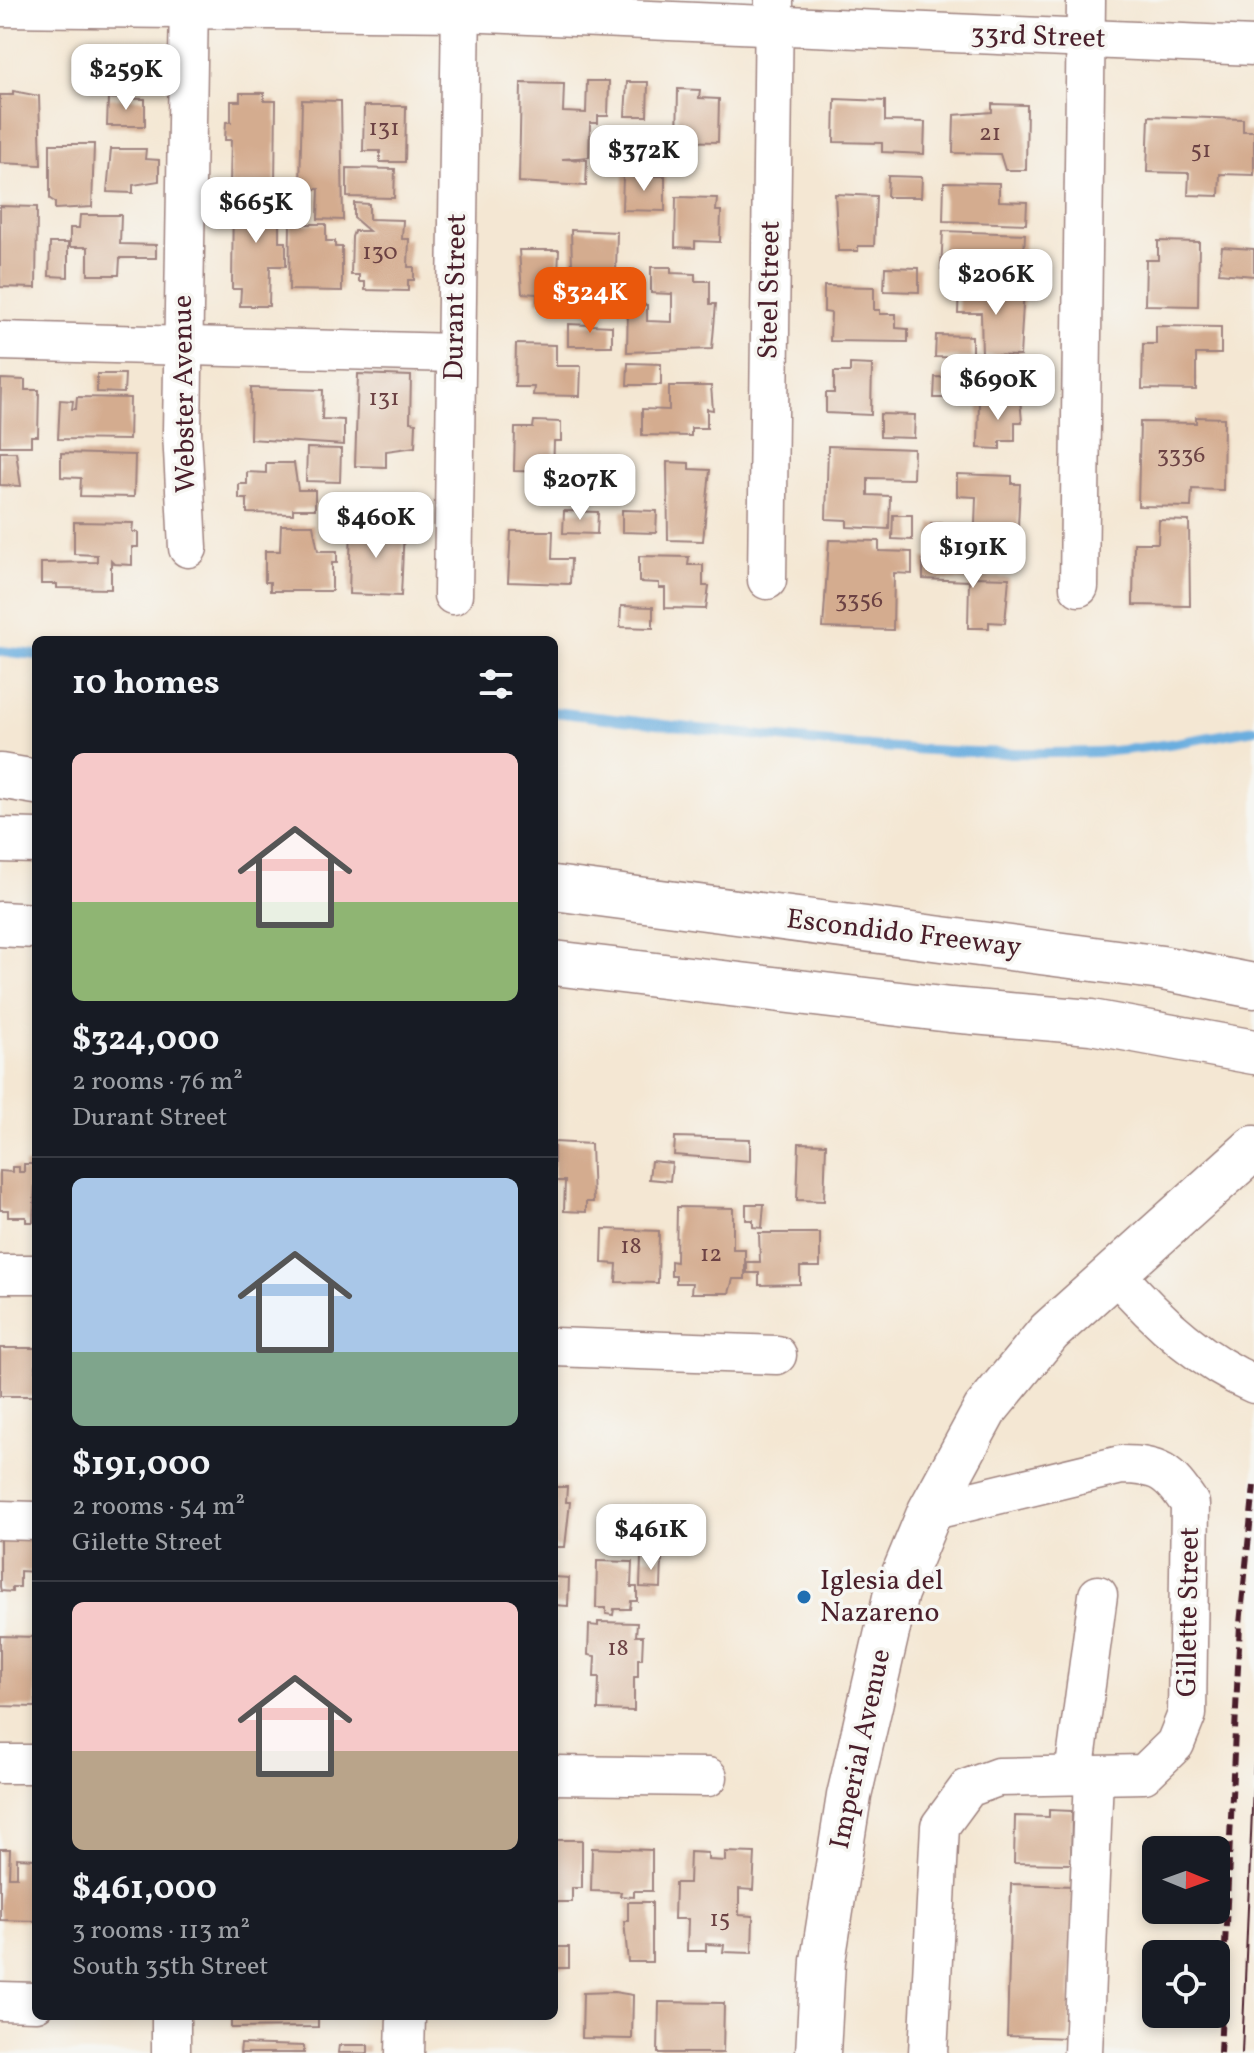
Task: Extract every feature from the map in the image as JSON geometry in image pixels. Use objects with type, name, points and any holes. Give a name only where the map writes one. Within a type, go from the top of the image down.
[{"type":"main road","points":[[0,776],[32,781]]},
{"type":"main road","points":[[0,840],[32,841]]},
{"type":"main road","name":"Escondido Freeway","points":[[558,889],[1162,968],[1254,986]]},
{"type":"main road","points":[[0,924],[32,926]]},
{"type":"main road","points":[[558,963],[950,1010],[1091,1022],[1254,1052]]},
{"type":"main road","name":"Imperial Avenue","points":[[818,2053],[823,1961],[849,1796],[896,1593],[930,1511],[985,1410],[1049,1332],[1254,1148]]},
{"type":"street","points":[[1079,587],[1086,0]]},
{"type":"street","name":"33rd Street","points":[[0,7],[189,4],[461,6],[774,14],[1085,39],[1254,46]]},
{"type":"street","name":"Webster Avenue","points":[[188,548],[182,348],[189,4]]},
{"type":"street","name":"Durant Street","points":[[453,595],[461,6]]},
{"type":"street","name":"Steel Street","points":[[767,580],[774,14]]},
{"type":"street","points":[[0,341],[455,353]]},
{"type":"street","points":[[1114,1271],[1147,1310],[1225,1371],[1254,1384]]},
{"type":"street","points":[[0,1274],[32,1274]]},
{"type":"street","points":[[558,1347],[777,1355]]},
{"type":"street","name":"Gillette Street","points":[[928,2053],[940,1826],[968,1788],[998,1777],[1144,1774],[1175,1744],[1187,1714],[1190,1504],[1174,1479],[1149,1465],[1121,1465],[930,1511]]},
{"type":"street","points":[[0,1520],[32,1521]]},
{"type":"street","points":[[1083,2053],[1084,1775],[1098,1595]]},
{"type":"street","points":[[0,1764],[32,1764]]},
{"type":"street","points":[[558,1775],[708,1777]]},
{"type":"street","points":[[0,2001],[32,2002]]},
{"type":"street","points":[[171,2020],[171,2053]]},
{"type":"street","points":[[405,2053],[406,2020]]},
{"type":"building","points":[[587,81],[609,81],[608,116],[598,116],[598,123],[590,123],[589,157],[562,159],[587,160],[586,186],[519,182],[521,83],[564,84],[563,112],[586,113]]},
{"type":"building","points":[[627,82],[648,82],[647,116],[625,116]]},
{"type":"building","points":[[678,89],[700,90],[699,98],[719,99],[718,142],[677,141]]},
{"type":"building","points":[[13,91],[39,96],[41,165],[0,163],[0,95],[13,95]]},
{"type":"building","points":[[240,93],[264,93],[264,101],[276,101],[275,185],[230,185],[231,140],[225,140],[226,122],[231,122],[231,101],[240,101]]},
{"type":"building","points":[[108,98],[145,99],[145,126],[107,126]]},
{"type":"building","points":[[835,99],[885,101],[885,121],[925,122],[924,154],[882,152],[882,143],[834,142]]},
{"type":"building","points":[[302,100],[341,101],[343,220],[318,219],[319,189],[300,189]]},
{"type":"building","points":[[992,104],[1027,105],[1026,170],[1005,170],[1000,154],[953,153],[954,115],[992,112]]},
{"type":"building","points":[[364,106],[406,106],[405,162],[380,162],[380,151],[363,151]]},
{"type":"building","points":[[1149,116],[1243,119],[1243,131],[1254,131],[1254,175],[1220,174],[1219,196],[1188,195],[1189,173],[1147,172]]},
{"type":"building","points":[[50,144],[94,144],[92,207],[55,209],[55,202],[50,199]]},
{"type":"building","points":[[111,149],[146,149],[145,159],[159,160],[159,181],[133,185],[133,193],[107,192]]},
{"type":"building","points":[[347,168],[395,169],[394,198],[347,197]]},
{"type":"building","points":[[623,175],[665,176],[665,211],[622,210]]},
{"type":"building","points":[[888,176],[922,177],[921,197],[887,197]]},
{"type":"building","points":[[944,182],[999,183],[999,201],[1027,202],[1026,224],[943,221]]},
{"type":"building","points":[[233,194],[286,194],[286,209],[279,209],[279,242],[286,242],[286,266],[270,266],[269,306],[240,306],[241,289],[232,289]]},
{"type":"building","points":[[835,194],[876,196],[874,246],[858,246],[858,251],[838,251]]},
{"type":"building","points":[[676,197],[717,198],[716,211],[721,211],[720,242],[695,241],[695,248],[675,247]]},
{"type":"building","points":[[354,203],[369,204],[369,219],[403,220],[402,239],[409,239],[408,267],[414,267],[414,280],[408,280],[408,291],[365,290],[365,282],[359,282],[359,275],[351,275],[354,231],[369,231],[354,218]]},
{"type":"building","points":[[0,206],[37,207],[36,288],[0,287]]},
{"type":"building","points":[[80,215],[121,215],[120,244],[156,245],[156,258],[120,258],[119,275],[88,275],[88,247],[70,247],[70,228],[79,228]]},
{"type":"building","points":[[290,224],[326,224],[326,241],[335,241],[335,247],[342,247],[342,291],[289,290]]},
{"type":"building","points":[[571,230],[617,232],[616,271],[583,270],[583,265],[572,265]]},
{"type":"building","points":[[943,231],[1025,234],[1024,254],[998,253],[997,271],[941,269]]},
{"type":"building","points":[[1158,241],[1199,242],[1198,306],[1145,305],[1146,260],[1158,260]]},
{"type":"building","points":[[50,243],[68,243],[68,277],[49,276]]},
{"type":"building","points":[[1222,247],[1254,249],[1254,276],[1219,273]]},
{"type":"building","points":[[519,250],[559,250],[557,301],[537,301],[537,294],[522,293]]},
{"type":"building","points":[[651,267],[671,267],[671,273],[695,274],[695,281],[710,281],[710,304],[716,304],[712,349],[627,352],[628,304],[647,305],[647,321],[672,322],[672,294],[651,293]]},
{"type":"building","points":[[885,267],[919,268],[919,292],[884,291]]},
{"type":"building","points":[[824,286],[874,287],[874,310],[880,310],[880,314],[896,314],[896,328],[908,329],[908,342],[830,341],[831,313],[824,312]]},
{"type":"building","points":[[959,286],[1024,287],[1020,356],[982,355],[981,313],[958,313]]},
{"type":"building","points":[[568,324],[612,326],[612,346],[568,346]]},
{"type":"building","points":[[1156,326],[1221,327],[1221,354],[1196,354],[1196,390],[1142,389],[1143,344],[1156,344]]},
{"type":"building","points":[[936,335],[972,336],[972,358],[935,357]]},
{"type":"building","points":[[516,344],[556,345],[556,366],[581,366],[580,396],[533,395],[534,387],[515,387]]},
{"type":"building","points":[[628,363],[661,364],[661,385],[627,385]]},
{"type":"building","points":[[850,364],[872,365],[871,415],[826,413],[826,393],[834,393],[834,372],[850,372]]},
{"type":"building","points":[[97,374],[125,374],[124,393],[97,392]]},
{"type":"building","points":[[358,374],[411,376],[410,422],[416,423],[415,447],[386,451],[386,467],[355,466]]},
{"type":"building","points":[[935,377],[970,378],[970,398],[934,398]]},
{"type":"building","points":[[1,379],[25,380],[25,390],[39,390],[38,436],[31,436],[31,446],[0,446]]},
{"type":"building","points":[[669,386],[711,386],[713,410],[707,409],[707,428],[691,428],[691,436],[642,435],[642,409],[669,410]]},
{"type":"building","points":[[251,388],[323,390],[322,419],[344,420],[344,445],[250,439]]},
{"type":"building","points":[[77,397],[130,398],[129,440],[58,439],[60,400],[73,401],[72,409],[76,409]]},
{"type":"building","points":[[979,399],[1020,399],[1022,422],[1015,422],[1015,441],[1000,441],[1000,449],[978,448]]},
{"type":"building","points":[[880,414],[915,415],[914,438],[880,437]]},
{"type":"building","points":[[1196,417],[1224,418],[1223,490],[1192,489],[1191,507],[1138,506],[1140,422],[1196,423]]},
{"type":"building","points":[[534,421],[561,422],[561,441],[554,441],[553,472],[514,471],[515,428],[533,428]]},
{"type":"building","points":[[828,446],[914,449],[913,479],[868,478],[868,495],[890,496],[889,529],[847,527],[847,520],[826,519]]},
{"type":"building","points":[[307,448],[341,449],[340,482],[306,481]]},
{"type":"building","points":[[0,452],[16,452],[21,486],[0,485]]},
{"type":"building","points":[[61,453],[135,455],[134,497],[80,496],[81,478],[61,477]]},
{"type":"building","points":[[667,462],[689,463],[689,469],[710,470],[703,541],[668,540]]},
{"type":"building","points":[[266,463],[294,463],[298,490],[315,490],[315,509],[293,509],[293,514],[247,513],[247,499],[239,499],[239,484],[247,484],[247,472],[266,473]]},
{"type":"building","points":[[565,472],[598,473],[598,494],[565,493]]},
{"type":"building","points":[[957,474],[1012,476],[1012,484],[1020,484],[1018,527],[975,525],[976,497],[957,496]]},
{"type":"building","points":[[347,504],[361,504],[360,516],[347,515]]},
{"type":"building","points":[[622,510],[657,511],[656,533],[622,532]]},
{"type":"building","points":[[564,511],[598,512],[597,534],[563,533]]},
{"type":"building","points":[[893,515],[912,515],[912,540],[892,539]]},
{"type":"building","points":[[1159,520],[1189,521],[1190,606],[1133,605],[1134,543],[1158,543]]},
{"type":"building","points":[[74,522],[133,523],[132,532],[138,532],[138,547],[132,547],[132,565],[111,561],[111,589],[57,588],[57,584],[41,584],[41,563],[97,562],[97,555],[74,554]]},
{"type":"building","points":[[931,523],[967,525],[966,547],[930,545]]},
{"type":"building","points":[[281,525],[313,525],[318,551],[337,551],[337,563],[332,563],[332,591],[270,591],[270,582],[265,582],[265,551],[280,551]]},
{"type":"building","points":[[351,525],[404,527],[401,596],[349,594]]},
{"type":"building","points":[[511,531],[553,531],[552,559],[571,559],[570,584],[508,582]]},
{"type":"building","points":[[829,540],[879,541],[879,551],[912,552],[912,574],[894,573],[893,630],[823,628]]},
{"type":"building","points":[[639,556],[689,557],[688,565],[703,565],[703,586],[709,586],[706,609],[665,608],[665,588],[659,588],[659,583],[639,582]]},
{"type":"building","points":[[923,558],[973,560],[972,577],[1009,578],[1005,623],[989,622],[989,628],[968,628],[969,581],[923,579]]},
{"type":"building","points":[[621,606],[653,607],[653,628],[620,627]]},
{"type":"building","points":[[675,1137],[750,1139],[750,1161],[674,1155]]},
{"type":"building","points":[[558,1142],[591,1144],[593,1202],[586,1202],[586,1212],[564,1211],[565,1181],[558,1181]]},
{"type":"building","points":[[799,1143],[826,1144],[824,1201],[797,1200]]},
{"type":"building","points":[[651,1161],[672,1163],[670,1181],[649,1179]]},
{"type":"building","points":[[24,1164],[32,1164],[32,1222],[26,1222],[26,1217],[8,1217],[8,1210],[0,1210],[0,1171],[12,1172],[12,1167],[19,1167],[19,1172],[24,1172]]},
{"type":"building","points":[[746,1204],[764,1204],[762,1228],[753,1227],[753,1220],[746,1220]]},
{"type":"building","points":[[677,1207],[733,1208],[733,1249],[745,1249],[745,1279],[733,1279],[729,1293],[691,1293],[692,1283],[676,1283],[676,1276],[671,1276],[671,1261],[676,1262]]},
{"type":"building","points":[[603,1229],[659,1231],[658,1283],[616,1282],[617,1264],[602,1263]]},
{"type":"building","points":[[759,1233],[820,1233],[820,1267],[800,1267],[800,1284],[759,1285],[759,1273],[747,1273],[747,1262],[760,1262]]},
{"type":"building","points":[[0,1348],[32,1348],[32,1396],[0,1396]]},
{"type":"building","points":[[558,1487],[567,1487],[566,1502],[570,1502],[565,1547],[558,1547]]},
{"type":"building","points":[[0,1535],[32,1538],[32,1572],[20,1571],[20,1587],[12,1587],[12,1592],[1,1591]]},
{"type":"building","points":[[641,1557],[662,1558],[661,1588],[640,1587]]},
{"type":"building","points":[[597,1561],[632,1562],[631,1587],[637,1587],[637,1601],[631,1601],[630,1609],[614,1609],[613,1615],[606,1614],[606,1608],[596,1608]]},
{"type":"building","points":[[558,1577],[569,1578],[568,1606],[558,1605]]},
{"type":"building","points":[[598,1622],[637,1623],[636,1636],[643,1636],[642,1659],[638,1659],[638,1677],[634,1677],[634,1711],[598,1710],[599,1677],[594,1677],[595,1656],[588,1655],[589,1625],[598,1626]]},
{"type":"building","points":[[0,1636],[32,1637],[32,1707],[0,1706]]},
{"type":"building","points":[[1049,1810],[1072,1811],[1071,1864],[1014,1863],[1015,1816],[1049,1817]]},
{"type":"building","points":[[558,1840],[582,1840],[582,1888],[572,1888],[572,1902],[558,1902]]},
{"type":"building","points":[[592,1848],[652,1850],[652,1891],[634,1891],[634,1897],[620,1896],[621,1892],[591,1891]]},
{"type":"building","points":[[0,1849],[10,1849],[9,1877],[17,1877],[17,1858],[32,1859],[32,1921],[0,1920]]},
{"type":"building","points":[[690,1852],[708,1853],[708,1860],[725,1861],[725,1852],[755,1853],[753,1890],[739,1889],[739,1915],[753,1916],[752,1953],[723,1952],[724,1945],[706,1944],[706,1951],[687,1951],[688,1919],[674,1919],[675,1883],[689,1883]]},
{"type":"building","points":[[1011,1884],[1074,1886],[1069,2038],[1007,2036]]},
{"type":"building","points":[[628,1902],[652,1902],[652,1962],[628,1962],[624,1921],[628,1921]]},
{"type":"building","points":[[558,1947],[569,1947],[569,1968],[558,1968]]},
{"type":"building","points":[[583,1993],[633,1995],[632,2039],[582,2038]]},
{"type":"building","points":[[659,2002],[724,2003],[723,2053],[658,2053]]},
{"type":"building","points":[[231,2020],[318,2020],[318,2027],[231,2028]]},
{"type":"building","points":[[241,2044],[304,2046],[304,2053],[240,2053]]},
{"type":"building","points":[[339,2045],[368,2045],[368,2053],[338,2053]]},
{"type":"waterway","points":[[0,651],[32,655]]},
{"type":"waterway","points":[[558,712],[757,736],[961,752],[1118,751],[1254,729]]},
{"type":"tram line","points":[[1242,2053],[1254,1762]]},
{"type":"railway","points":[[1220,2053],[1240,1624],[1254,1486]]},
{"type":"place","name":"Iglesia del Nazareno","points":[[804,1597]]}]
